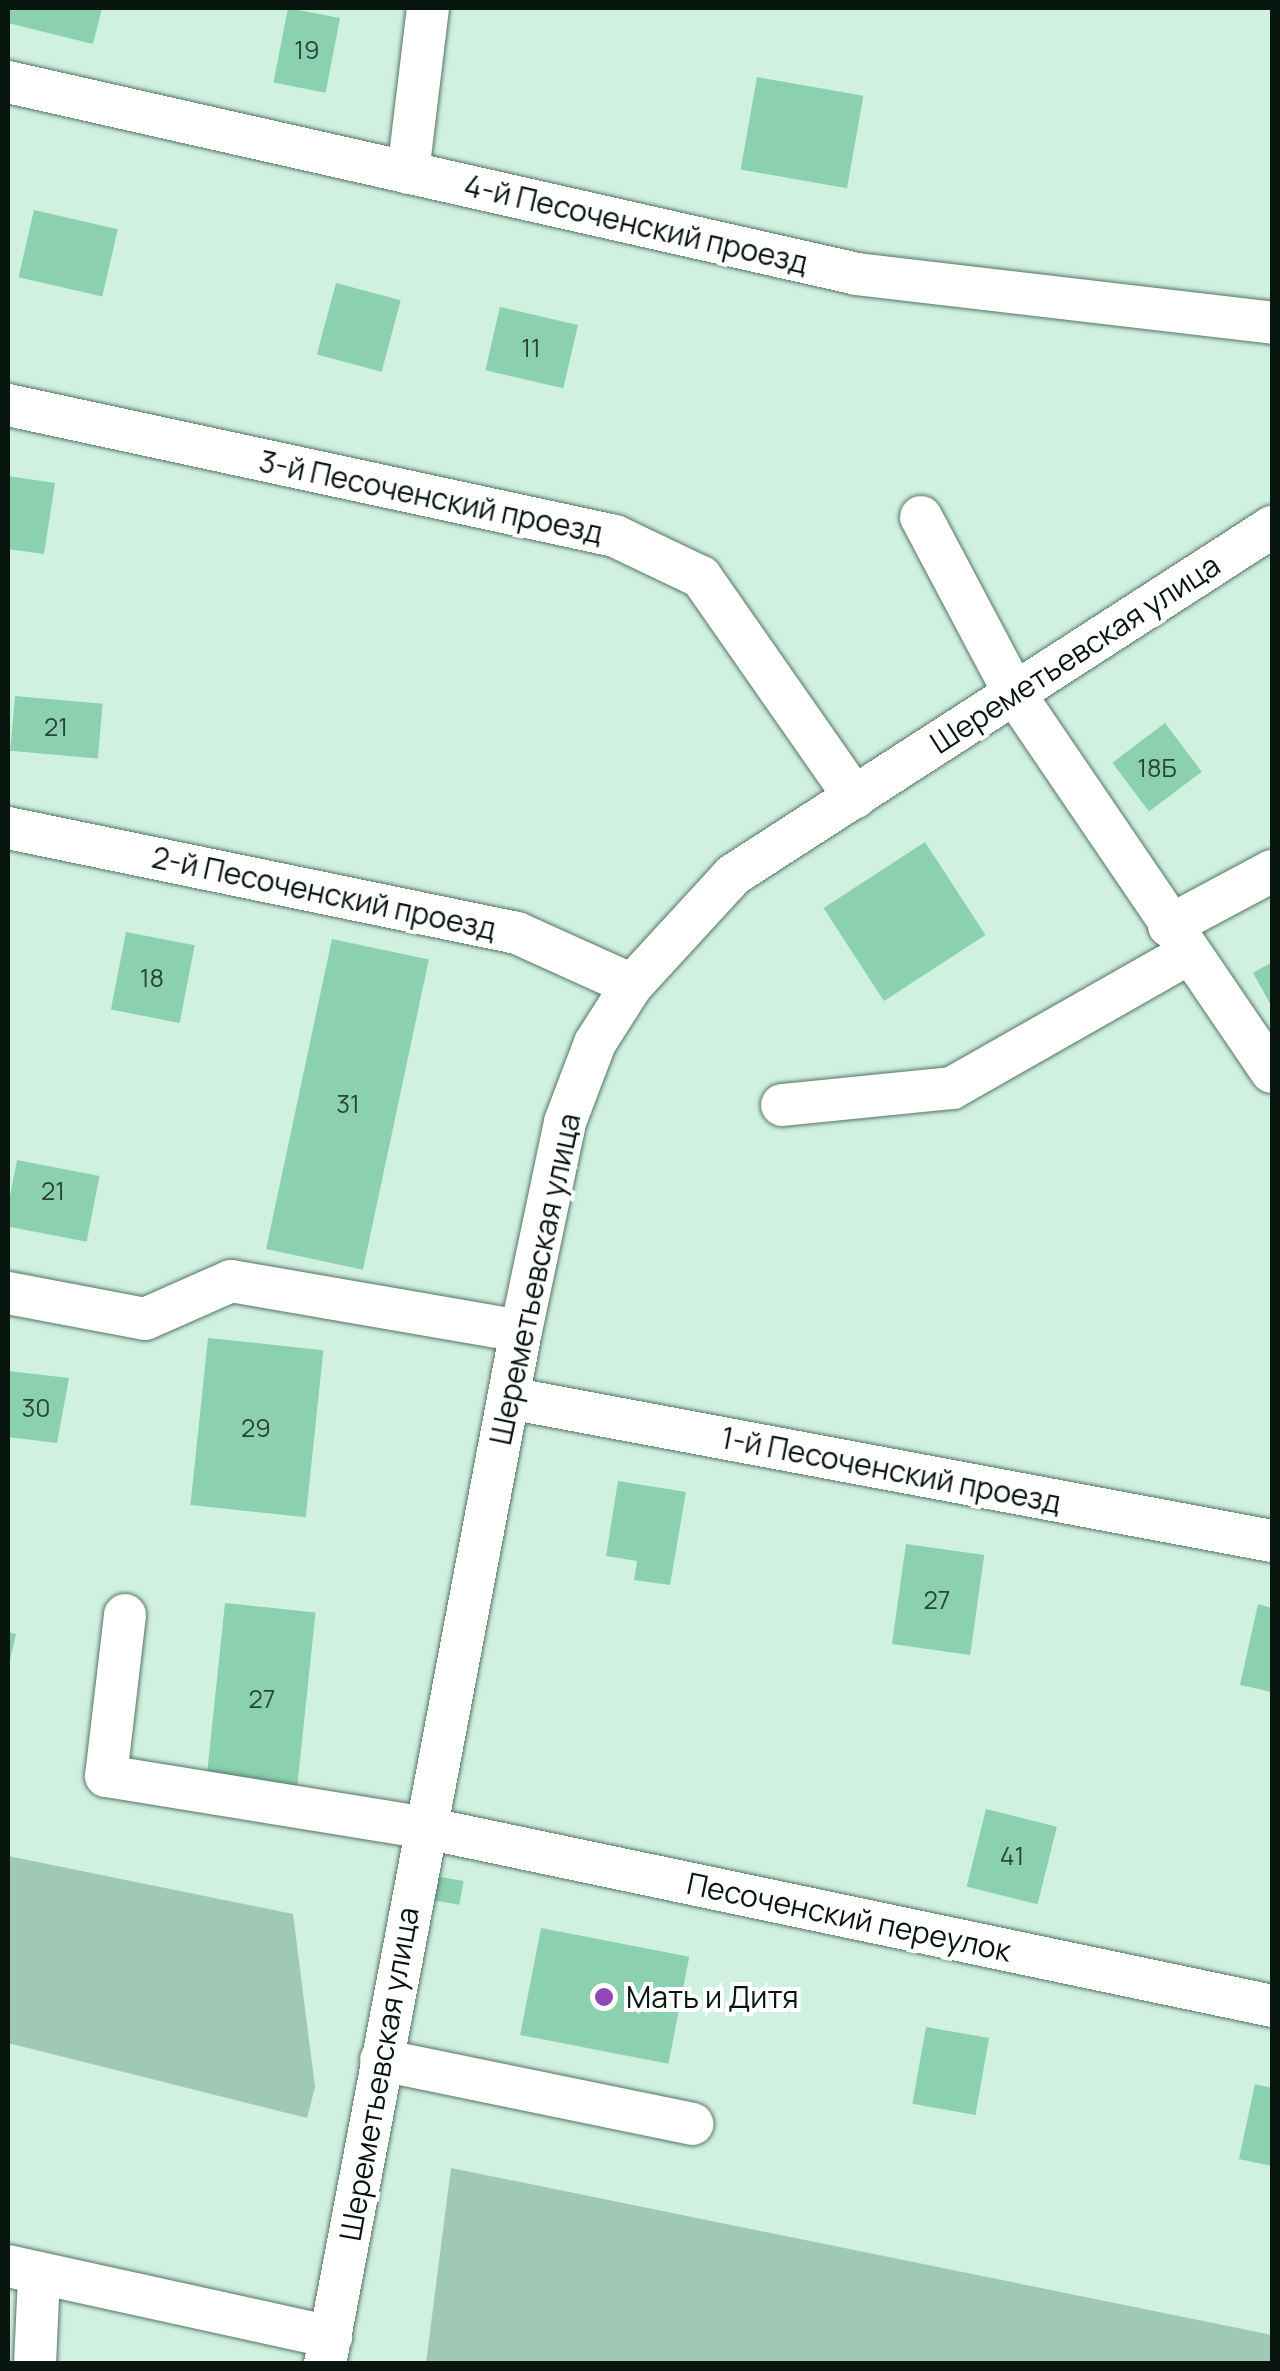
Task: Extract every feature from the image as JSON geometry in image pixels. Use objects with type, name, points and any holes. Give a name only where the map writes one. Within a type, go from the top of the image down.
[{"type":"street","points":[[408,173],[428,8]]},
{"type":"street","name":"4-й Песоченский проезд","points":[[8,82],[857,274],[1272,322]]},
{"type":"street","name":"3-й Песоченский проезд","points":[[8,406],[615,536],[700,577],[855,798]]},
{"type":"street","points":[[922,517],[1014,694],[1178,940],[1272,1072]]},
{"type":"street","name":"Шереметьевская улица","points":[[328,2350],[521,1331],[565,1122],[595,1043],[632,984],[733,875],[1272,527]]},
{"type":"street","name":"2-й Песоченский проезд","points":[[8,828],[517,933],[632,984]]},
{"type":"street","points":[[782,1105],[952,1088],[1178,940],[1272,871]]},
{"type":"street","points":[[8,1293],[145,1319],[231,1281],[521,1331]]},
{"type":"street","name":"1-й Песоченский проезд","points":[[509,1398],[1272,1541]]},
{"type":"street","name":"Песоченский переулок","points":[[125,1615],[106,1776],[426,1828],[1272,2006]]},
{"type":"street","points":[[381,2060],[693,2124]]},
{"type":"street","points":[[35,2364],[24,2271],[328,2350]]},
{"type":"green space","points":[[8,1856],[293,1914],[315,2087],[307,2118],[8,2043]]},
{"type":"green space","points":[[451,2168],[1272,2335],[1272,2363],[426,2363]]},
{"type":"building","points":[[10,8],[102,8],[93,44],[8,23]]},
{"type":"building","points":[[288,8],[340,18],[326,93],[273,83]]},
{"type":"building","points":[[757,77],[863,96],[847,188],[741,170]]},
{"type":"building","points":[[34,210],[118,229],[102,297],[18,277]]},
{"type":"building","points":[[336,283],[401,300],[382,372],[317,354]]},
{"type":"building","points":[[500,307],[578,325],[563,388],[485,370]]},
{"type":"building","points":[[8,476],[55,483],[44,554],[8,549]]},
{"type":"building","points":[[15,696],[103,704],[98,758],[10,751]]},
{"type":"building","points":[[1165,723],[1202,772],[1149,811],[1112,763]]},
{"type":"building","points":[[925,842],[985,935],[884,1001],[824,908]]},
{"type":"building","points":[[126,932],[195,945],[180,1023],[111,1010]]},
{"type":"building","points":[[332,939],[429,960],[363,1270],[266,1249]]},
{"type":"building","points":[[1272,962],[1272,1007],[1253,973]]},
{"type":"building","points":[[17,1160],[99,1176],[87,1242],[8,1227]]},
{"type":"building","points":[[208,1338],[323,1350],[306,1517],[190,1505]]},
{"type":"building","points":[[8,1371],[69,1378],[57,1443],[8,1437]]},
{"type":"building","points":[[618,1481],[686,1492],[670,1585],[634,1580],[637,1561],[606,1556]]},
{"type":"building","points":[[906,1544],[984,1555],[970,1655],[892,1644]]},
{"type":"building","points":[[225,1603],[316,1613],[296,1796],[206,1786]]},
{"type":"building","points":[[1258,1604],[1272,1608],[1272,1692],[1240,1685]]},
{"type":"building","points":[[8,1632],[16,1634],[9,1664],[8,1664]]},
{"type":"building","points":[[986,1809],[1057,1827],[1037,1904],[967,1887]]},
{"type":"building","points":[[435,1876],[464,1881],[459,1905],[431,1900]]},
{"type":"building","name":"Мать и Дитя","points":[[541,1928],[689,1957],[668,2064],[520,2035]]},
{"type":"building","points":[[926,2027],[989,2038],[975,2115],[912,2104]]},
{"type":"building","points":[[1255,2084],[1272,2088],[1272,2166],[1239,2159]]},
{"type":"place","name":"Мать и Дитя","points":[[604,1997]]}]
